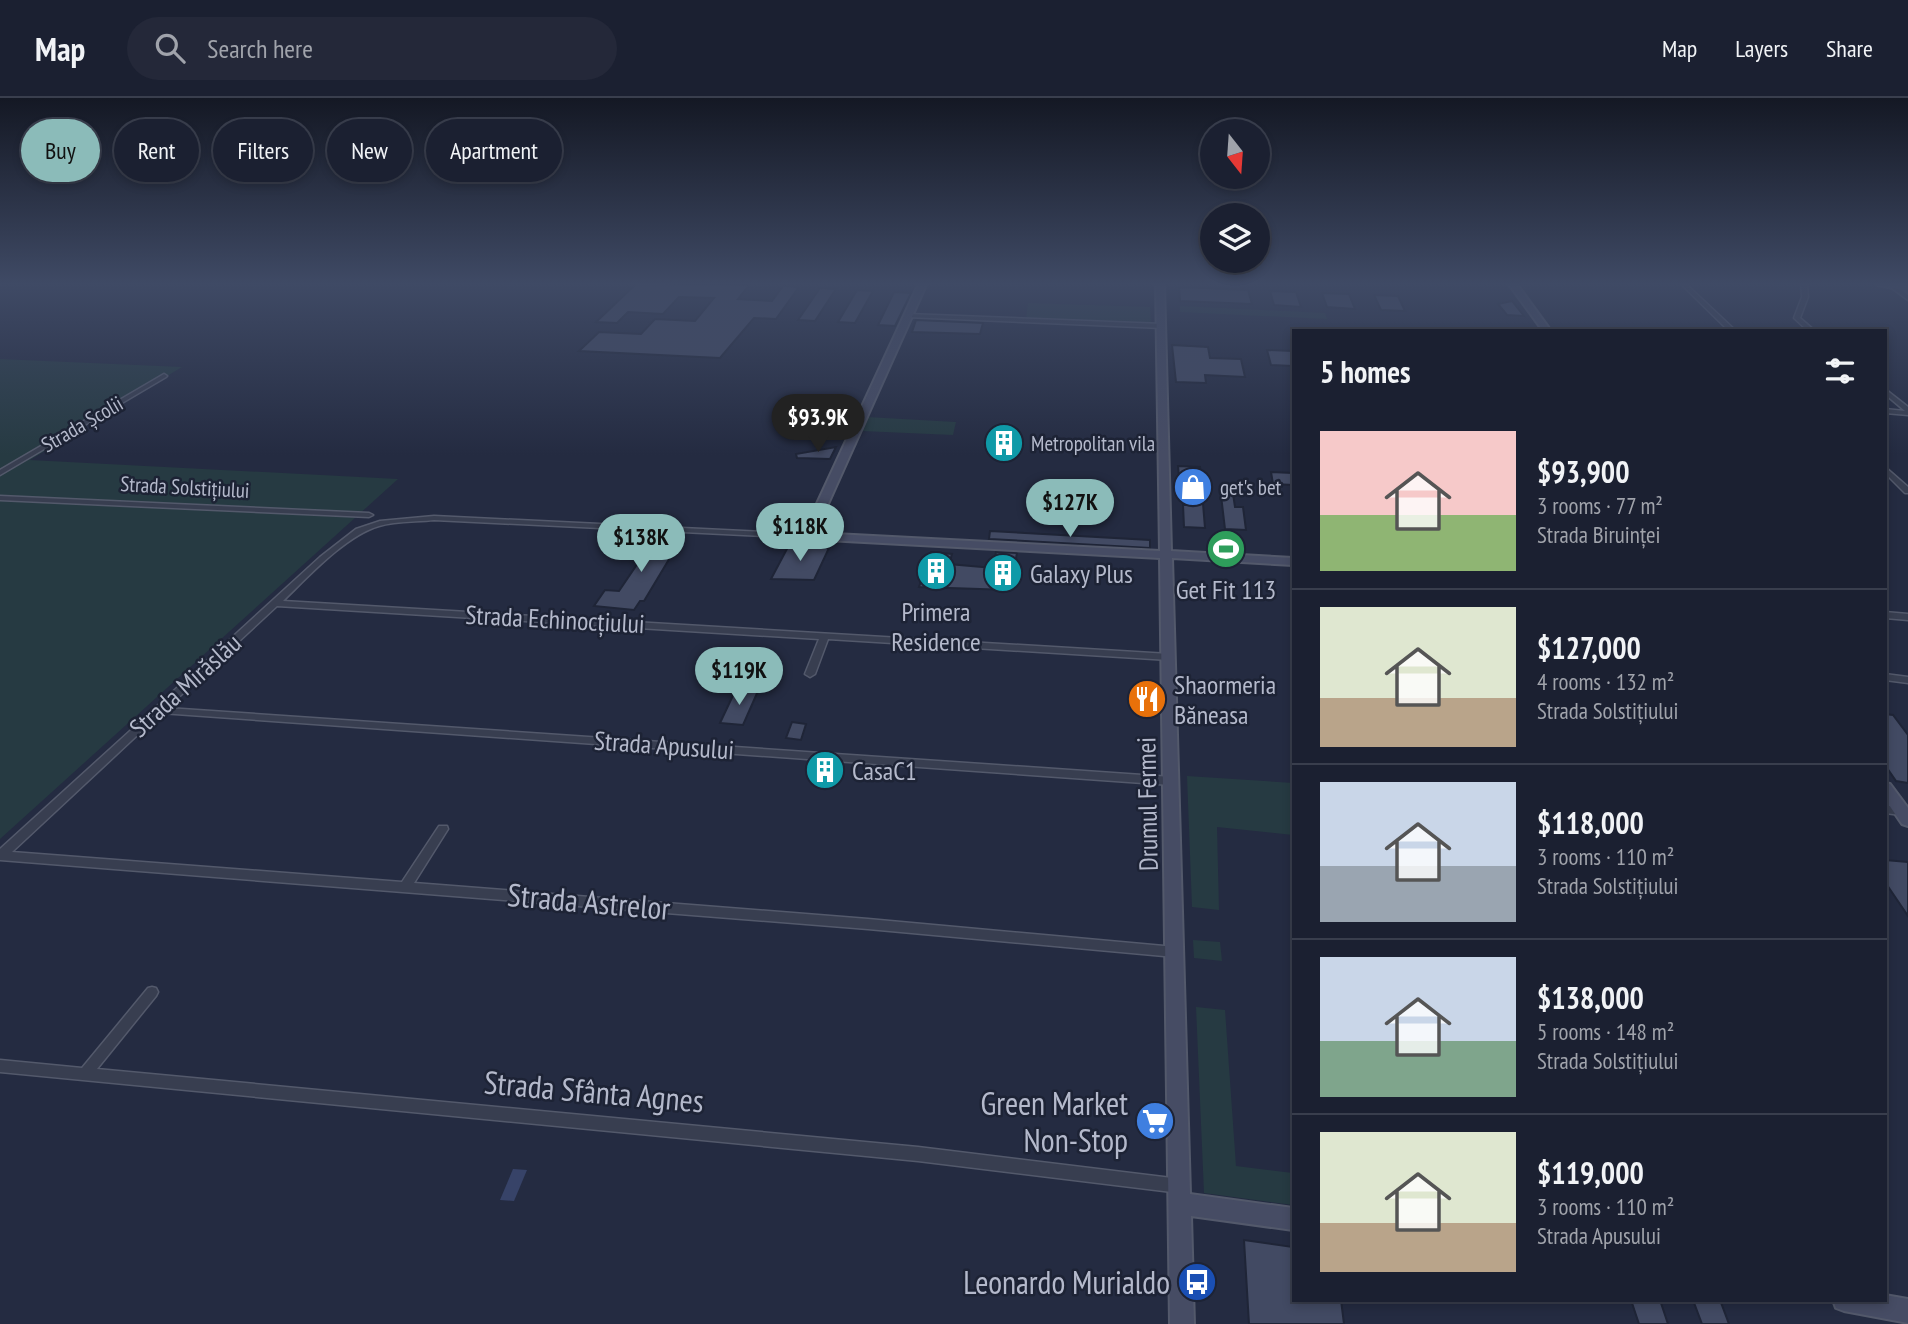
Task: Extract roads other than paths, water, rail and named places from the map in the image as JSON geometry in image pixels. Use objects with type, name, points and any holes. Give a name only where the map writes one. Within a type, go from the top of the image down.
[{"type":"street","points":[[808,536],[897,340]]},
{"type":"street","name":"Drumul Fermei","points":[[1161,340],[1182,1324]]},
{"type":"street","name":"Strada Școlii","points":[[0,473],[164,376]]},
{"type":"street","points":[[1887,393],[1908,411]]},
{"type":"street","points":[[1887,411],[1908,411]]},
{"type":"street","points":[[1887,472],[1908,491]]},
{"type":"street","points":[[1887,481],[1899,482]]},
{"type":"street","name":"Strada Solstițiului","points":[[0,498],[369,514]]},
{"type":"street","name":"Strada Mirăslău","points":[[0,856],[156,710],[323,559],[359,531],[361,522],[369,514]]},
{"type":"street","points":[[359,531],[380,523],[457,518],[1292,561]]},
{"type":"street","name":"Strada Echinocțiului","points":[[276,603],[1169,657]]},
{"type":"street","points":[[1887,615],[1908,617]]},
{"type":"street","points":[[810,674],[825,635]]},
{"type":"street","points":[[1887,677],[1908,680]]},
{"type":"street","name":"Strada Apusului","points":[[156,710],[1171,781]]},
{"type":"street","points":[[1887,791],[1905,815]]},
{"type":"street","points":[[1887,810],[1905,815]]},
{"type":"street","points":[[407,886],[443,829]]},
{"type":"street","name":"Strada Astrelor","points":[[0,856],[407,886],[1176,952]]},
{"type":"street","points":[[85,1074],[152,992]]},
{"type":"street","name":"Strada Sfânta Agnes","points":[[0,1066],[918,1154],[1181,1195],[1292,1219]]},
{"type":"street","points":[[1856,1302],[1908,1311]]},
{"type":"water","points":[[513,1169],[527,1170],[514,1201],[500,1200]]},
{"type":"place","name":"Metropolitan vila","points":[[1004,443]]},
{"type":"place","name":"get's bet","points":[[1193,487]]},
{"type":"place","name":"Get Fit 113","points":[[1226,549]]},
{"type":"place","name":"Primera Residence","points":[[936,571]]},
{"type":"place","name":"Galaxy Plus","points":[[1003,573]]},
{"type":"place","name":"Shaormeria Băneasa","points":[[1147,699]]},
{"type":"place","name":"CasaC1","points":[[825,770]]},
{"type":"place","name":"Green Market Non-Stop","points":[[1155,1121]]},
{"type":"place","name":"Leonardo Murialdo","points":[[1197,1282]]}]
